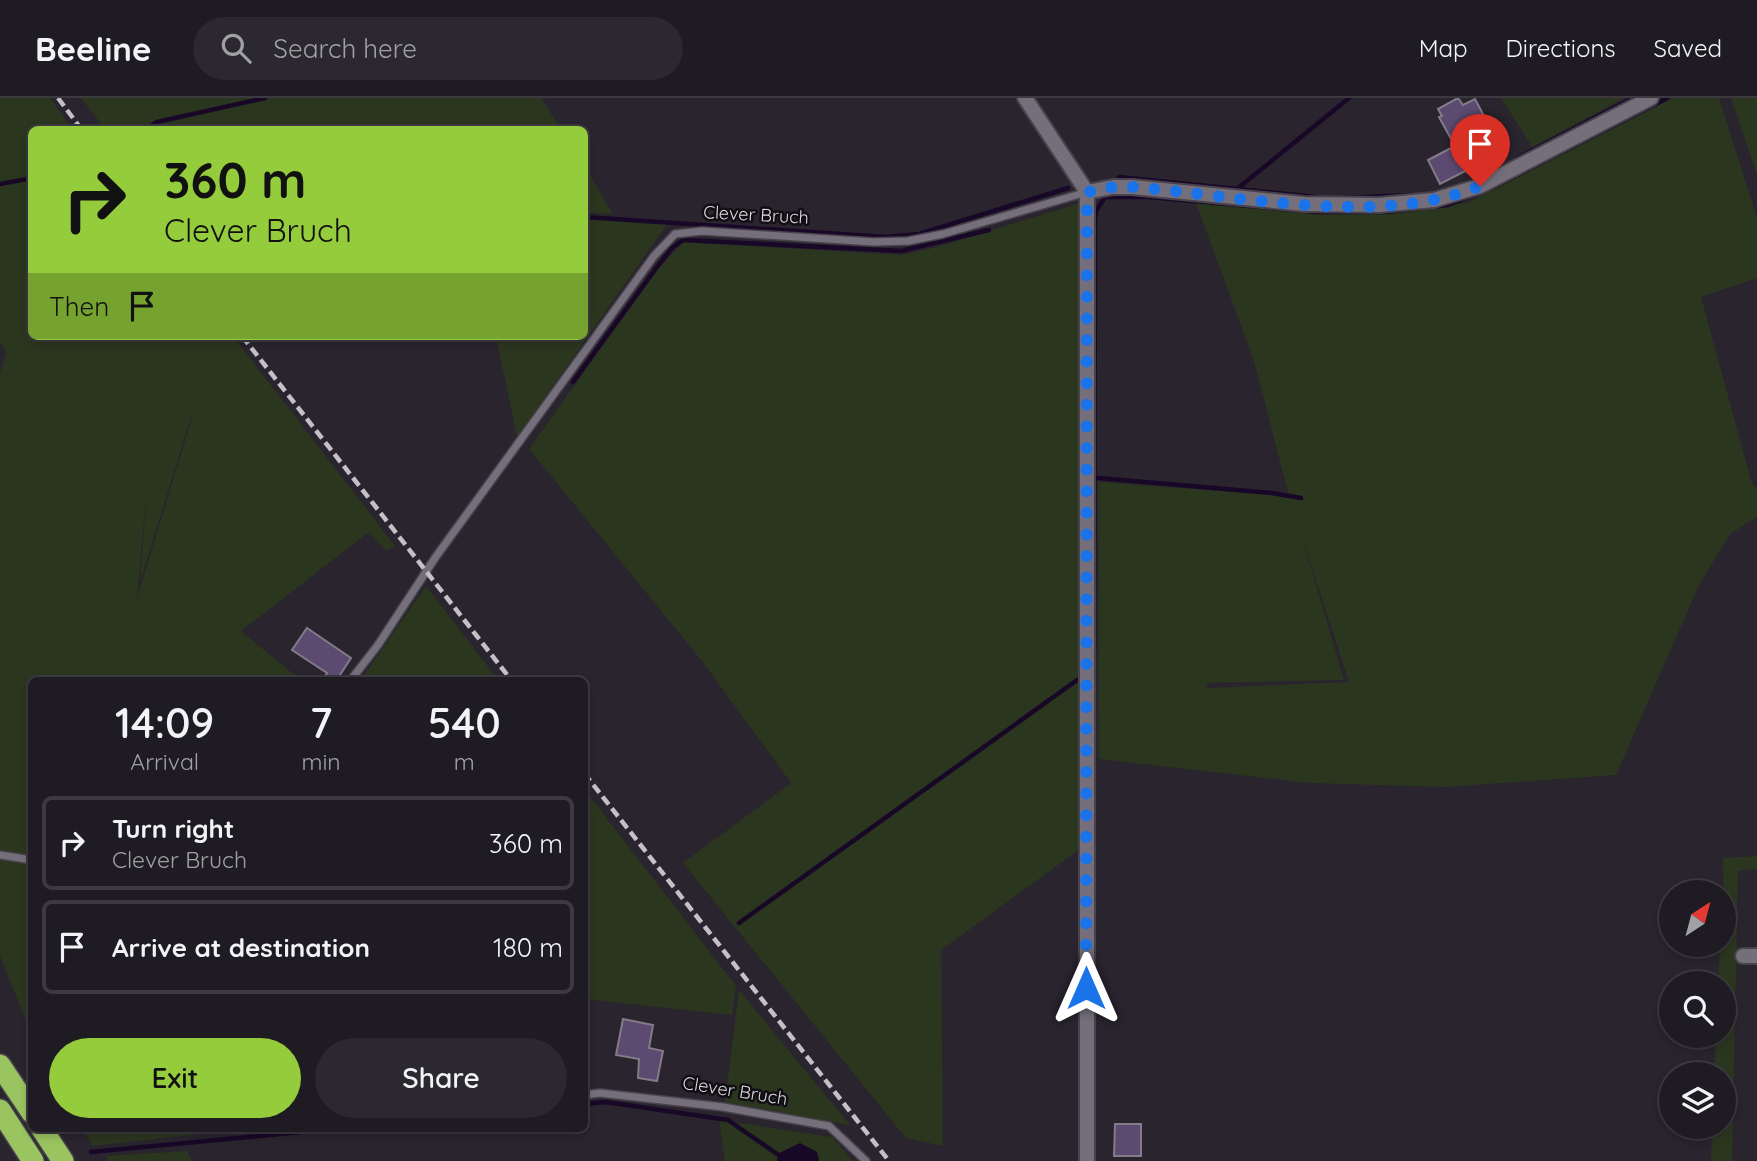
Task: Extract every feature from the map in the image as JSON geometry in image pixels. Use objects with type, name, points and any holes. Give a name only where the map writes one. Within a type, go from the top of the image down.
[{"type":"highway","points":[[0,1065],[28,1107]]},
{"type":"highway","points":[[0,1110],[33,1161]]},
{"type":"highway","points":[[44,1132],[63,1161]]},
{"type":"street","points":[[1025,98],[1087,192],[1087,1161]]},
{"type":"street","name":"Clever Bruch","points":[[1087,192],[1132,187],[1332,205],[1434,200],[1480,186],[1651,98]]},
{"type":"lane","name":"Clever Bruch","points":[[353,677],[378,645],[435,558],[664,242],[675,234],[692,231],[874,242],[908,241],[943,234],[1087,192]]},
{"type":"lane","points":[[0,855],[28,859]]},
{"type":"lane","name":"Clever Bruch","points":[[588,1094],[600,1093],[723,1107],[829,1126],[866,1161]]},
{"type":"green space","points":[[0,98],[50,98],[71,126],[28,126],[28,340],[236,340],[395,546],[386,551],[369,532],[241,631],[297,677],[28,677],[28,1026],[0,956],[0,373],[6,353],[0,341]],"holes":[[[191,417],[137,598],[147,488],[140,582]]]},
{"type":"green space","points":[[81,98],[541,98],[559,126],[103,126]]},
{"type":"green space","points":[[1501,98],[1624,98],[1532,147]]},
{"type":"green space","points":[[1673,98],[1719,98],[1757,218],[1757,278],[1701,297],[1752,484],[1757,488],[1757,517],[1730,534],[1699,585],[1616,775],[1445,787],[1309,783],[1099,759],[1098,482],[1289,496],[1254,361],[1196,203],[1325,213],[1380,214],[1467,203]],"holes":[[[1302,537],[1349,682],[1207,688],[1206,703],[1207,683],[1344,680]]]},
{"type":"green space","points":[[1731,98],[1757,98],[1757,175]]},
{"type":"green space","points":[[588,172],[613,214],[588,212]]},
{"type":"green space","points":[[1080,203],[1080,849],[941,950],[943,1146],[906,1138],[683,863],[791,783],[702,661],[529,449],[659,267],[684,242],[902,255],[937,247]]},
{"type":"green space","points":[[588,218],[668,223],[588,336]]},
{"type":"green space","points":[[497,340],[585,340],[517,437]]},
{"type":"green space","points":[[426,586],[496,677],[363,677]]},
{"type":"green space","points":[[588,794],[736,986],[732,1015],[588,999]]},
{"type":"green space","points":[[1757,856],[1757,869],[1738,871],[1736,971],[1719,971],[1719,957],[1736,957],[1736,880],[1723,880],[1723,858]]},
{"type":"green space","points":[[739,990],[850,1125],[725,1102]]},
{"type":"green space","points":[[1715,1048],[1734,1048],[1734,1062],[1715,1062]]},
{"type":"green space","points":[[719,1120],[832,1137],[853,1161],[725,1161]]},
{"type":"green space","points":[[84,1132],[217,1132],[93,1146]]},
{"type":"green space","points":[[1712,1139],[1732,1139],[1732,1161],[1711,1161]]},
{"type":"green space","points":[[187,1151],[192,1161],[109,1161],[105,1156]]},
{"type":"shaded area","points":[[800,1143],[817,1152],[819,1161],[777,1161],[777,1154]]},
{"type":"building","points":[[1458,98],[1463,105],[1475,99],[1484,116],[1460,129],[1479,164],[1440,184],[1428,160],[1455,146],[1439,117],[1442,116],[1438,109]]},
{"type":"building","points":[[307,628],[351,658],[339,677],[324,677],[327,673],[292,650]]},
{"type":"building","points":[[623,1019],[653,1025],[649,1048],[663,1051],[657,1081],[638,1078],[639,1059],[616,1055]]},
{"type":"building","points":[[1115,1124],[1141,1124],[1141,1156],[1114,1156]]},
{"type":"waterway","points":[[150,126],[157,122],[265,98]]},
{"type":"waterway","points":[[1119,177],[1237,189],[1349,98]]},
{"type":"waterway","points":[[1518,158],[1633,98]]},
{"type":"waterway","points":[[1094,651],[1095,222],[1096,211],[1105,197],[1148,197],[1316,212],[1387,212],[1448,205],[1496,186],[1667,98]]},
{"type":"waterway","points":[[1471,182],[1498,168]]},
{"type":"waterway","points":[[0,184],[28,179]]},
{"type":"waterway","points":[[588,217],[886,237],[919,234],[1068,188]]},
{"type":"waterway","points":[[1237,189],[1325,198]]},
{"type":"waterway","points":[[1344,198],[1412,195]]},
{"type":"waterway","points":[[573,382],[657,267],[672,248],[683,240],[901,251],[989,230]]},
{"type":"waterway","points":[[1098,478],[1272,493],[1301,498]]},
{"type":"waterway","points":[[739,923],[1077,680]]},
{"type":"waterway","points":[[588,1104],[606,1102],[728,1120],[777,1154]]},
{"type":"waterway","points":[[91,1152],[301,1132]]},
{"type":"railway","points":[[58,98],[79,126]]},
{"type":"railway","points":[[245,340],[509,677]]},
{"type":"railway","points":[[588,778],[889,1161]]},
{"type":"route","points":[[1086,988],[1087,192],[1132,187],[1304,204],[1356,205],[1409,204],[1451,197],[1480,186]]}]
